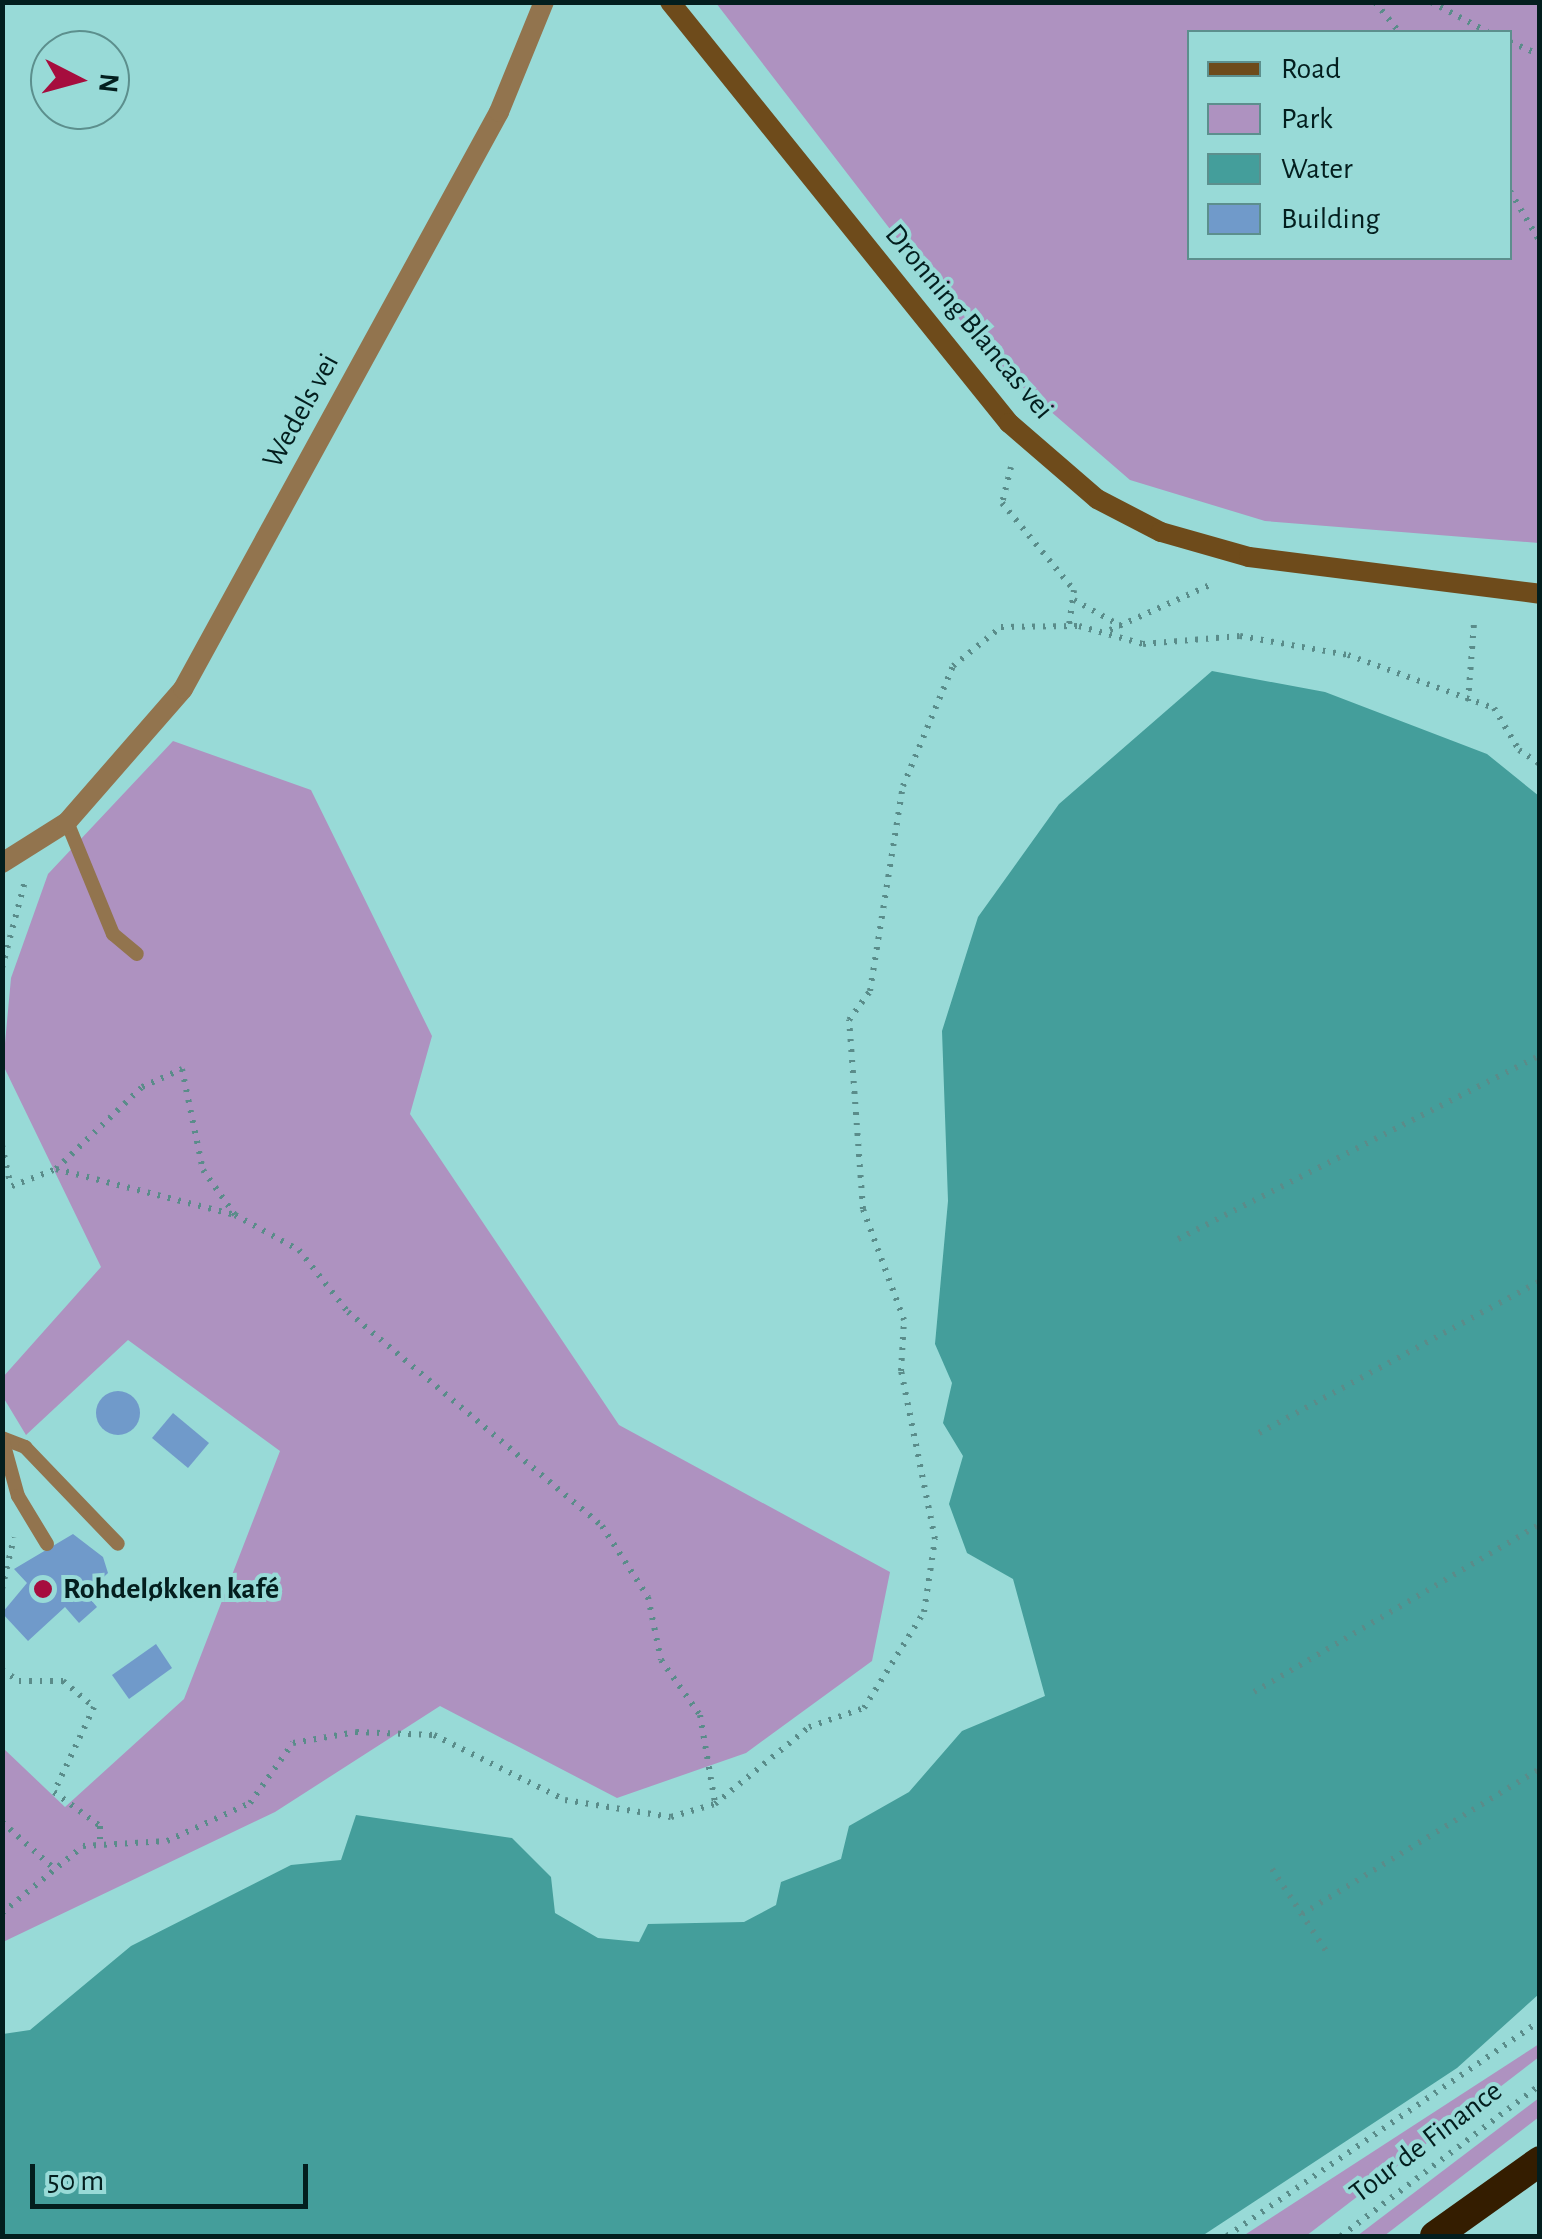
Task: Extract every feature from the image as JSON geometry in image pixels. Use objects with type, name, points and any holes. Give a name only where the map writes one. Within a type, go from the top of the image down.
[{"type":"highway","points":[[1435,2236],[1540,2161]]},
{"type":"street","name":"Wedels vei","points":[[2,862],[34,846],[67,822],[182,689],[499,112],[544,2]]},
{"type":"street","name":"Dronning Blancas vei","points":[[670,2],[1008,423],[1098,500],[1161,532],[1249,557],[1540,594]]},
{"type":"lane","points":[[67,822],[113,934],[137,954]]},
{"type":"lane","points":[[2,1438],[25,1447],[118,1544]]},
{"type":"lane","points":[[2,1438],[18,1496],[47,1544]]},
{"type":"path","points":[[1375,2],[1397,30]]},
{"type":"path","points":[[1431,2],[1484,30]]},
{"type":"path","points":[[1512,43],[1540,55]]},
{"type":"path","points":[[1512,194],[1540,242]]},
{"type":"path","points":[[1011,467],[1006,514],[1066,578],[1074,600],[1069,626]]},
{"type":"path","points":[[1108,630],[1212,584]]},
{"type":"path","points":[[1074,600],[1121,626]]},
{"type":"path","points":[[2,1913],[51,1866],[100,1846],[186,1834],[250,1803],[282,1749],[356,1732],[434,1734],[606,1812],[670,1817],[715,1804],[809,1727],[864,1708],[924,1612],[930,1496],[902,1371],[904,1320],[869,1232],[848,1098],[850,1020],[870,990],[903,786],[952,666],[1012,622],[1108,630],[1143,644],[1224,635],[1348,655],[1468,702],[1494,708],[1519,750],[1540,764]]},
{"type":"path","points":[[1468,702],[1474,623]]},
{"type":"path","points":[[2,968],[34,846]]},
{"type":"path","points":[[1178,1239],[1540,1054]]},
{"type":"path","points":[[2,1190],[10,1182],[56,1169],[142,1086],[182,1069],[203,1170],[235,1215]]},
{"type":"path","points":[[2,1144],[10,1182]]},
{"type":"path","points":[[56,1169],[235,1215],[299,1250],[348,1312],[602,1526],[648,1597],[661,1660],[700,1714],[715,1804]]},
{"type":"path","points":[[1259,1433],[1540,1281]]},
{"type":"path","points":[[1254,1692],[1540,1524]]},
{"type":"path","points":[[2,1670],[19,1681],[63,1681],[94,1707],[54,1792],[100,1826],[100,1846]]},
{"type":"path","points":[[1302,1914],[1540,1769]]},
{"type":"path","points":[[2,1822],[51,1866]]},
{"type":"path","points":[[1272,1870],[1326,1951]]},
{"type":"path","points":[[1226,2236],[1540,2021]]},
{"type":"path","name":"Tour de Finance","points":[[1342,2236],[1540,2085]]},
{"type":"green space","points":[[716,3],[1539,3],[1539,543],[1265,521],[1130,480],[990,359]]},
{"type":"green space","points":[[173,741],[311,790],[432,1036],[410,1114],[619,1425],[890,1572],[872,1661],[746,1753],[617,1798],[440,1706],[275,1812],[3,1942],[3,1748],[65,1807],[184,1699],[280,1451],[128,1340],[26,1435],[3,1397],[3,1377],[101,1267],[3,1065],[11,978],[48,874]]},
{"type":"green space","points":[[1539,2044],[1539,2057],[1306,2236],[1243,2236]]},
{"type":"green space","points":[[1539,2098],[1539,2117],[1384,2236],[1357,2236]]},
{"type":"water","points":[[1212,671],[1325,692],[1487,754],[1539,796],[1539,1994],[1457,2068],[1202,2236],[3,2236],[3,2034],[30,2030],[131,1946],[291,1865],[341,1860],[356,1815],[512,1838],[551,1877],[555,1913],[598,1938],[639,1942],[648,1924],[744,1922],[776,1905],[781,1882],[841,1859],[849,1826],[909,1792],[962,1731],[1045,1696],[1013,1579],[967,1553],[949,1504],[963,1456],[943,1423],[952,1383],[935,1344],[948,1201],[942,1031],[978,917],[1059,804]]},
{"type":"building","points":[[118,1391],[133,1398],[140,1413],[133,1428],[118,1435],[103,1428],[96,1413],[103,1398]]},
{"type":"building","points":[[173,1413],[209,1443],[188,1468],[152,1438]]},
{"type":"building","points":[[73,1534],[103,1557],[108,1573],[86,1594],[97,1607],[79,1623],[65,1607],[28,1641],[2,1613],[27,1583],[14,1569]]},
{"type":"building","points":[[156,1644],[172,1668],[129,1699],[112,1675]]},
{"type":"place","name":"Rohdeløkken kafé","points":[[43,1589]]}]
